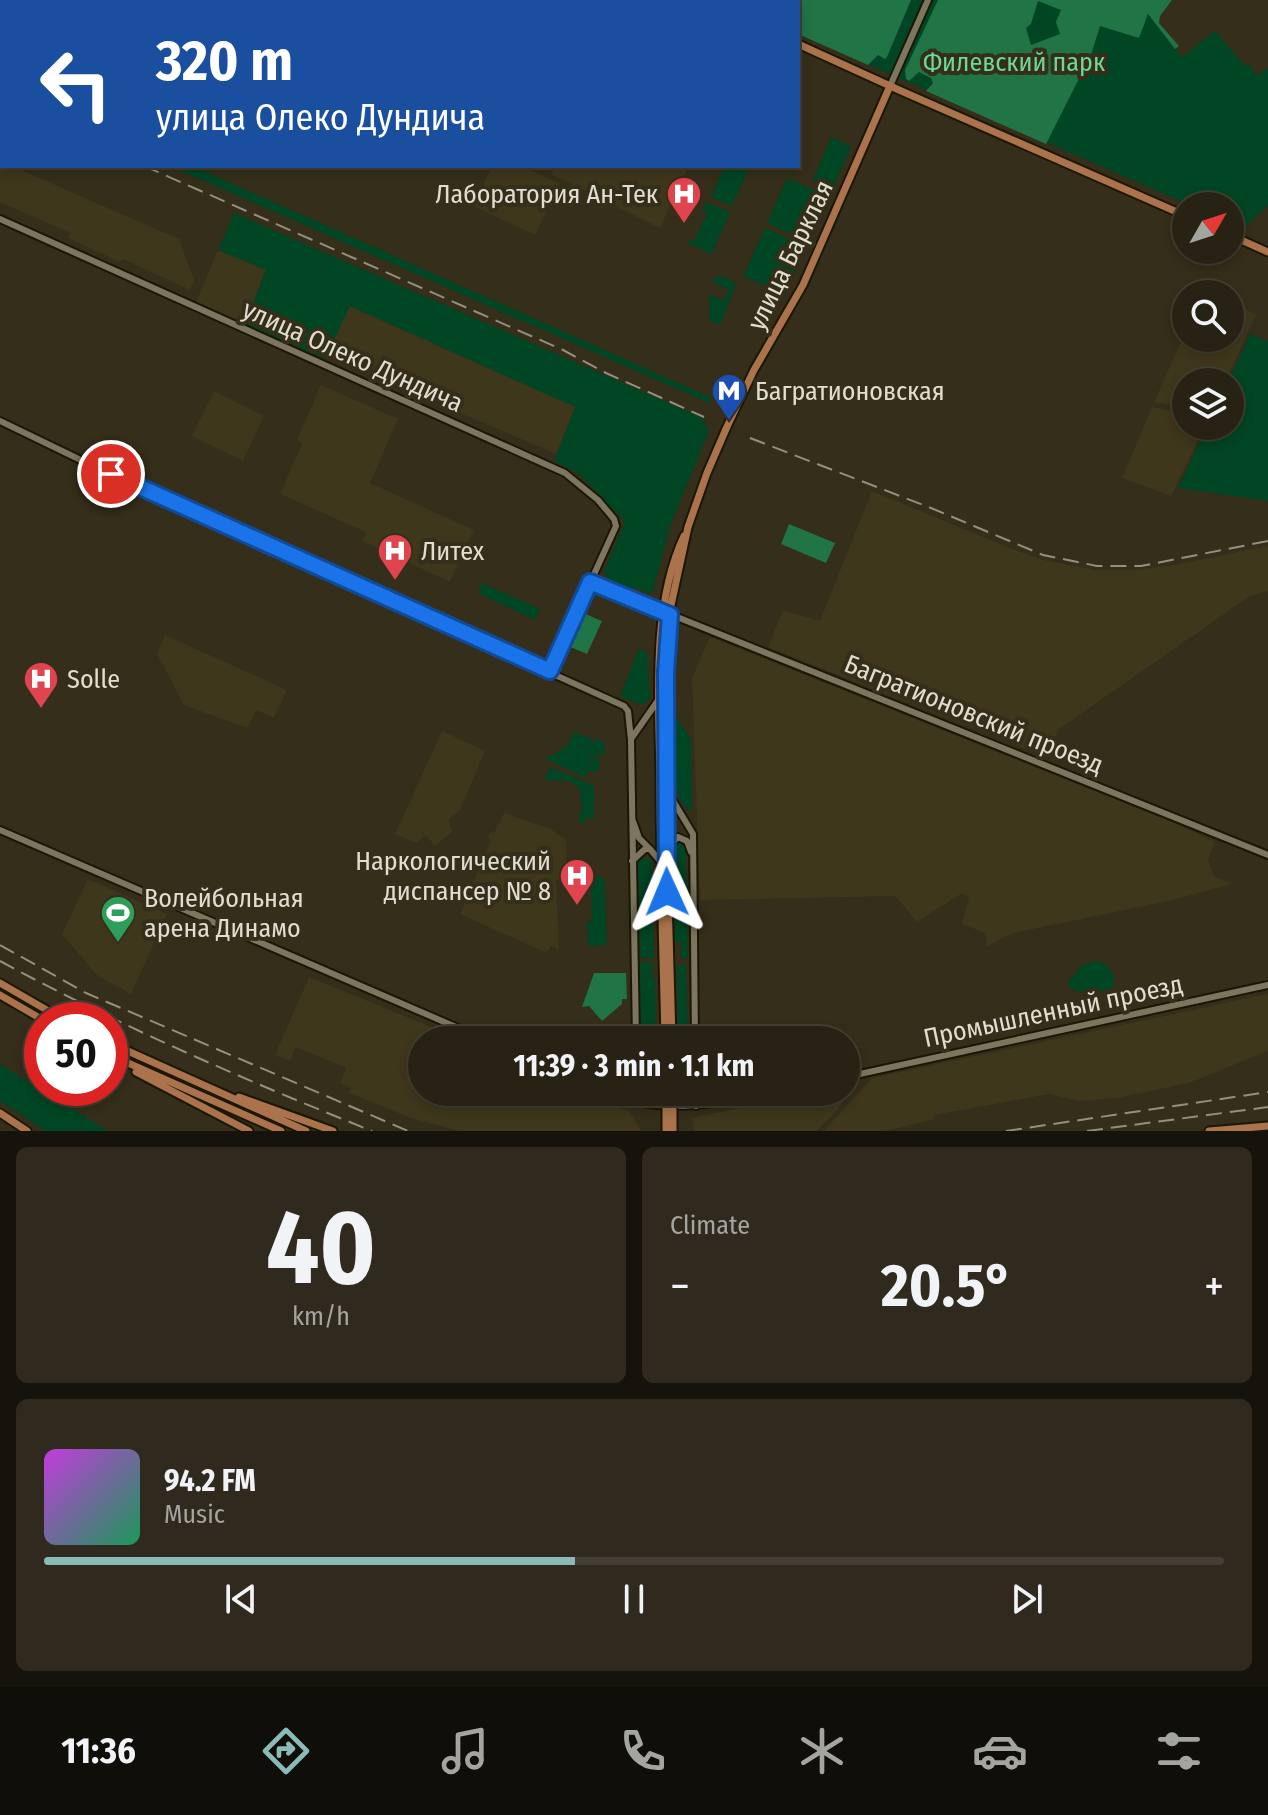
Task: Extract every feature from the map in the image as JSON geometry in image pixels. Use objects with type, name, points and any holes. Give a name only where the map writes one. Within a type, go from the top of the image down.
[{"type":"main road","points":[[800,45],[1172,210]]},
{"type":"main road","name":"улица Барклая","points":[[665,1026],[659,699],[670,573],[726,429],[754,370],[803,285],[890,86]]},
{"type":"main road","points":[[1244,241],[1268,252]]},
{"type":"main road","name":"улица Барклая","points":[[667,614],[667,869],[672,1026]]},
{"type":"main road","points":[[0,983],[33,1002]]},
{"type":"main road","points":[[0,995],[24,1009]]},
{"type":"main road","points":[[128,1051],[306,1131]]},
{"type":"main road","points":[[128,1064],[281,1131]]},
{"type":"main road","points":[[128,1066],[249,1131]]},
{"type":"main road","points":[[188,1079],[333,1131]]},
{"type":"main road","points":[[666,1106],[666,1131]]},
{"type":"main road","points":[[673,1106],[673,1131]]},
{"type":"main road","points":[[0,1113],[27,1131]]},
{"type":"main road","points":[[1209,1131],[1268,1126]]},
{"type":"street","name":"улица Барклая","points":[[890,86],[928,0]]},
{"type":"street","name":"улица Олеко Дундича","points":[[0,219],[565,473],[598,500],[616,523],[550,671]]},
{"type":"street","points":[[0,421],[120,479],[624,706],[628,711],[631,740],[636,1026]]},
{"type":"street","points":[[590,582],[667,614]]},
{"type":"street","name":"Багратионовский проезд","points":[[667,614],[1268,855]]},
{"type":"street","points":[[631,740],[659,699]]},
{"type":"street","points":[[667,775],[672,799],[693,834],[695,1026]]},
{"type":"street","points":[[632,806],[636,832],[660,861]]},
{"type":"street","points":[[0,830],[454,1026]]},
{"type":"street","points":[[667,869],[672,843],[676,838],[686,839],[692,855]]},
{"type":"street","points":[[632,861],[641,850],[650,849]]},
{"type":"street","name":"Промышленный проезд","points":[[860,1074],[1268,985]]},
{"type":"shaded area","points":[[0,168],[17,168],[179,239],[194,280],[190,290],[68,238],[70,233],[0,202]]},
{"type":"shaded area","points":[[491,168],[527,168],[560,184],[535,235],[473,206]]},
{"type":"shaded area","points":[[554,168],[688,168],[660,228],[551,174]]},
{"type":"shaded area","points":[[218,250],[266,270],[245,324],[196,302]]},
{"type":"shaded area","points":[[349,306],[576,407],[556,454],[327,356]]},
{"type":"shaded area","points":[[1244,308],[1256,315],[1244,341]]},
{"type":"shaded area","points":[[1177,352],[1239,352],[1231,368],[1172,368],[1172,405],[1154,402]]},
{"type":"shaded area","points":[[321,385],[398,419],[370,483],[474,530],[450,582],[362,541],[366,532],[280,494],[302,444],[297,440]]},
{"type":"shaded area","points":[[214,391],[264,416],[243,461],[192,436]]},
{"type":"shaded area","points":[[1152,407],[1172,411],[1172,440],[1198,440],[1171,496],[1122,478]]},
{"type":"shaded area","points":[[872,491],[1043,560],[1096,570],[1134,570],[1175,565],[1268,546],[1268,591],[1250,596],[1059,729],[1046,757],[768,647],[783,610],[820,621]]},
{"type":"shaded area","points":[[165,635],[287,690],[274,718],[256,710],[247,728],[184,705],[157,654]]},
{"type":"shaded area","points":[[710,637],[1215,842],[1208,860],[1214,876],[1231,884],[1173,900],[1013,933],[987,946],[985,933],[962,924],[969,897],[961,894],[917,922],[895,896],[700,900],[692,678]]},
{"type":"shaded area","points":[[442,731],[485,751],[460,810],[449,819],[453,831],[435,846],[426,835],[416,843],[395,834]]},
{"type":"shaded area","points":[[504,813],[551,829],[566,840],[567,879],[556,880],[559,949],[550,946],[547,953],[460,914],[491,840],[487,837],[490,832],[494,833]]},
{"type":"shaded area","name":"Волейбольная арена Динамо","points":[[88,879],[167,914],[131,994],[97,975],[62,934]]},
{"type":"shaded area","points":[[309,977],[429,1026],[408,1026],[408,1106],[616,1106],[630,1112],[641,1131],[459,1131],[411,1118],[349,1093],[351,1088],[340,1083],[346,1068],[296,1047],[290,1061],[275,1055]]},
{"type":"shaded area","points":[[1268,994],[1268,1051],[1189,1083],[1117,1098],[1078,1101],[1049,1094],[934,1115],[935,1119],[885,1131],[824,1131],[847,1106],[860,1106],[860,1091],[872,1078]]},
{"type":"shaded area","points":[[750,1106],[840,1106],[816,1131],[695,1131],[692,1118]]},
{"type":"green space","points":[[800,0],[1161,0],[1148,14],[1182,57],[1215,31],[1245,66],[1248,64],[1258,76],[1268,68],[1268,206],[1244,227],[1244,192],[1172,192],[1172,197],[800,35]]},
{"type":"green space","points":[[800,0],[911,0],[887,57],[878,55],[868,65],[800,35]]},
{"type":"green space","name":"Филевский парк","points":[[938,0],[1172,0],[1160,16],[1159,23],[1179,46],[1175,49],[1148,14],[1139,38],[1100,26],[1091,55],[1046,144],[926,91],[933,83],[931,78],[919,72],[909,81],[905,70]],"holes":[[[1038,1],[1061,10],[1056,22],[1060,34],[1031,45],[1026,28],[1031,24]]]},
{"type":"green space","points":[[831,137],[851,146],[833,189],[813,180]]},
{"type":"green space","points":[[175,168],[197,168],[712,398],[709,403]]},
{"type":"green space","points":[[724,168],[749,168],[732,206],[711,197]]},
{"type":"green space","points":[[787,178],[829,197],[810,242],[767,223]]},
{"type":"green space","points":[[706,202],[730,212],[712,254],[687,243],[694,241],[707,213],[702,210]]},
{"type":"green space","points":[[234,213],[701,417],[709,431],[670,526],[653,591],[649,594],[635,587],[632,591],[608,579],[604,571],[624,525],[623,519],[578,473],[554,461],[575,407],[350,306],[325,359],[245,324],[266,270],[218,250]]},
{"type":"green space","points":[[765,228],[806,246],[785,295],[743,276]]},
{"type":"green space","points":[[714,277],[725,277],[736,284],[720,325],[710,321],[709,294],[723,301],[729,290],[713,282]]},
{"type":"green space","points":[[1250,334],[1268,341],[1268,501],[1178,488],[1200,440],[1244,440],[1244,368],[1234,368]]},
{"type":"green space","points":[[789,524],[835,543],[826,563],[781,544]]},
{"type":"green space","points":[[482,583],[540,609],[535,620],[478,593]]},
{"type":"green space","points":[[583,613],[602,621],[587,654],[568,646]]},
{"type":"green space","points":[[639,649],[647,652],[650,699],[642,705],[620,696]]},
{"type":"green space","points":[[675,715],[691,739],[692,808],[689,810],[682,803],[675,780]]},
{"type":"green space","points":[[574,732],[592,739],[591,750],[594,739],[604,742],[605,758],[599,750],[599,757],[589,756],[600,759],[598,772],[588,771],[589,761],[586,778],[545,759],[567,746]]},
{"type":"green space","points":[[550,767],[594,786],[594,818],[585,818],[585,823],[580,823],[580,789],[570,781],[544,780]]},
{"type":"green space","points":[[681,843],[686,849],[688,958],[681,958],[681,942],[675,942],[673,849],[674,845]]},
{"type":"green space","points":[[643,857],[652,860],[654,958],[640,958],[638,862]]},
{"type":"green space","points":[[595,877],[604,877],[607,945],[588,946],[587,922],[592,921],[591,884],[595,882]]},
{"type":"green space","points":[[1094,961],[1104,963],[1114,975],[1114,986],[1093,992],[1071,989],[1068,982],[1082,966]]},
{"type":"green space","points":[[640,962],[652,962],[656,1026],[641,1026]]},
{"type":"green space","points":[[677,965],[686,965],[688,1026],[678,1026]]},
{"type":"green space","points":[[594,973],[626,973],[627,999],[622,999],[622,1004],[602,1021],[589,1006],[582,1007]]},
{"type":"green space","points":[[0,1064],[24,1079],[24,1106],[68,1106],[108,1131],[46,1131],[0,1101]]},
{"type":"railway","points":[[149,168],[563,350],[704,417]]},
{"type":"railway","points":[[750,438],[1043,555],[1097,566],[1141,566],[1268,541]]},
{"type":"railway","points":[[0,945],[86,993],[408,1131]]},
{"type":"railway","points":[[0,961],[183,1051],[372,1131]]},
{"type":"railway","points":[[1006,1131],[1268,1092]]},
{"type":"railway","points":[[1087,1131],[1268,1107]]},
{"type":"place","name":"Лаборатория Ан-Тек","points":[[684,225]]},
{"type":"place","name":"Багратионовская","points":[[729,422]]},
{"type":"place","name":"Литех","points":[[395,582]]},
{"type":"place","name":"Solle","points":[[41,710]]},
{"type":"place","name":"Наркологический диспансер № 8","points":[[577,907]]},
{"type":"place","name":"Волейбольная арена Динамо","points":[[118,944]]},
{"type":"route","points":[[111,474],[550,671],[590,582],[670,615],[666,672],[667,892]]}]
